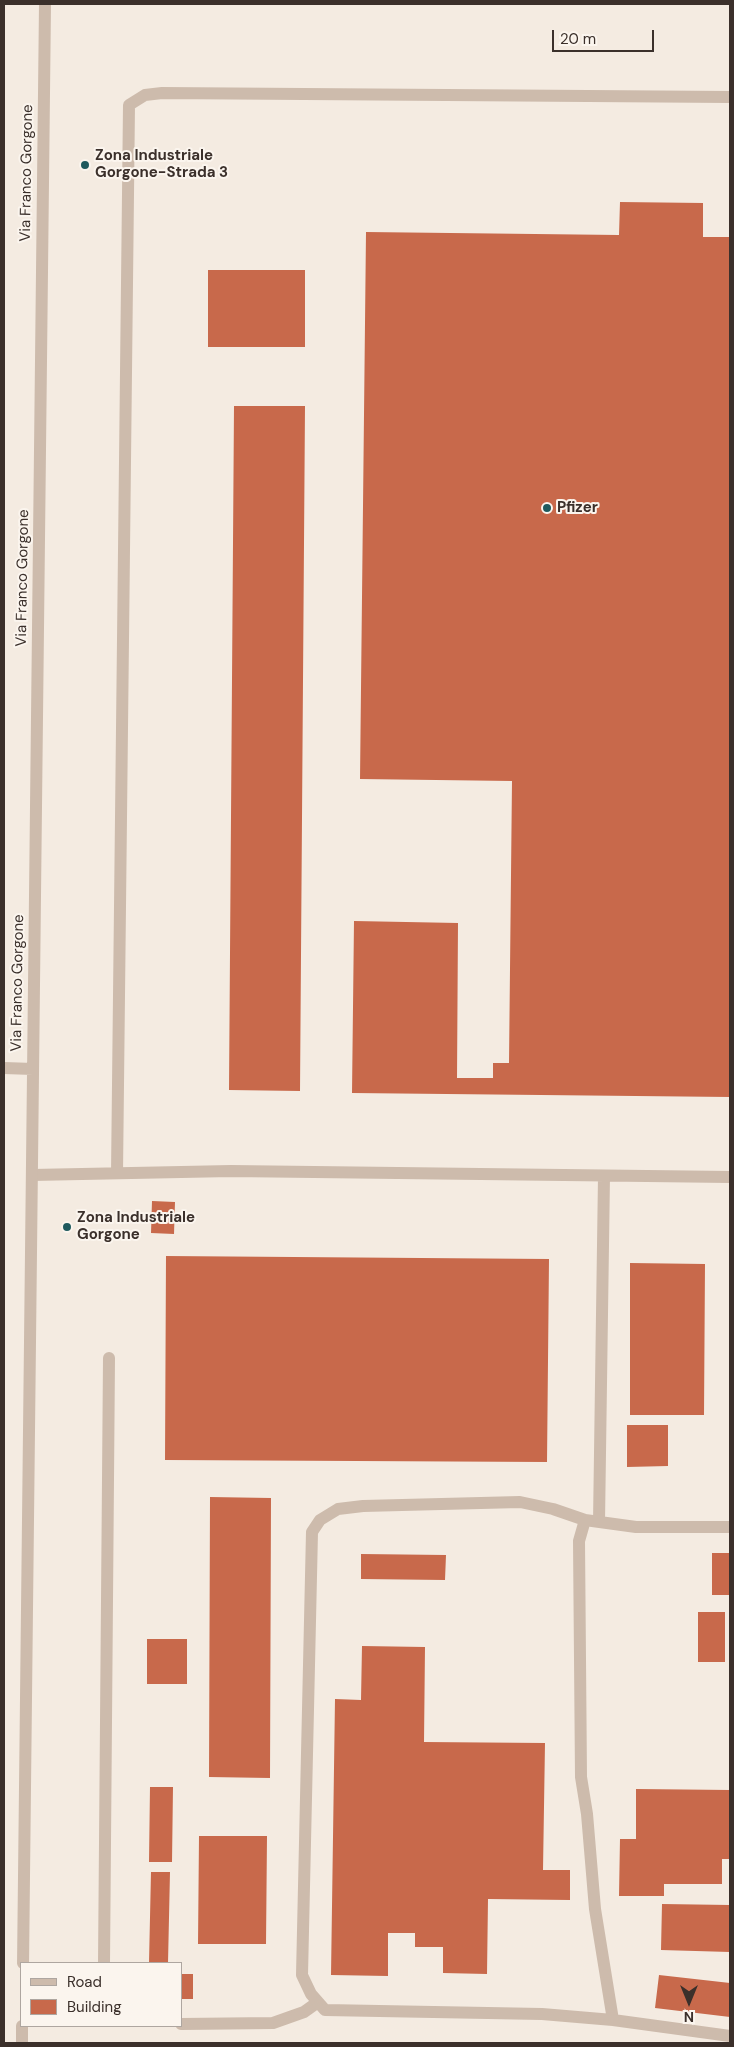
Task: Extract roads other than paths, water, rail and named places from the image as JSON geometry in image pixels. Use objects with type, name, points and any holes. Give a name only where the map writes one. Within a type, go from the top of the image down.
[{"type":"street","name":"Via Franco Gorgone","points":[[23,1962],[45,4]]},
{"type":"street","points":[[117,1173],[129,105],[145,95],[162,93],[730,97]]},
{"type":"street","points":[[4,1068],[33,1069]]},
{"type":"street","points":[[32,1175],[231,1171],[730,1178]]},
{"type":"street","points":[[599,1522],[604,1176]]},
{"type":"street","points":[[104,1962],[109,1358]]},
{"type":"street","points":[[730,1527],[636,1527],[585,1520],[553,1509],[520,1502],[363,1506],[338,1509],[320,1520],[312,1532],[302,1975],[311,1994],[325,2010],[542,2014],[613,2020],[730,2036]]},
{"type":"street","points":[[585,1520],[579,1541],[581,1777],[587,1814],[595,1909],[613,2020]]},
{"type":"street","points":[[182,2024],[273,2023],[304,2012],[318,2002]]},
{"type":"street","points":[[22,2027],[22,2043]]},
{"type":"place","name":"Zona Industriale Gorgone-Strada 3","points":[[85,165]]},
{"type":"place","name":"Pfizer","points":[[547,508]]},
{"type":"place","name":"Zona Industriale Gorgone","points":[[67,1227]]}]
